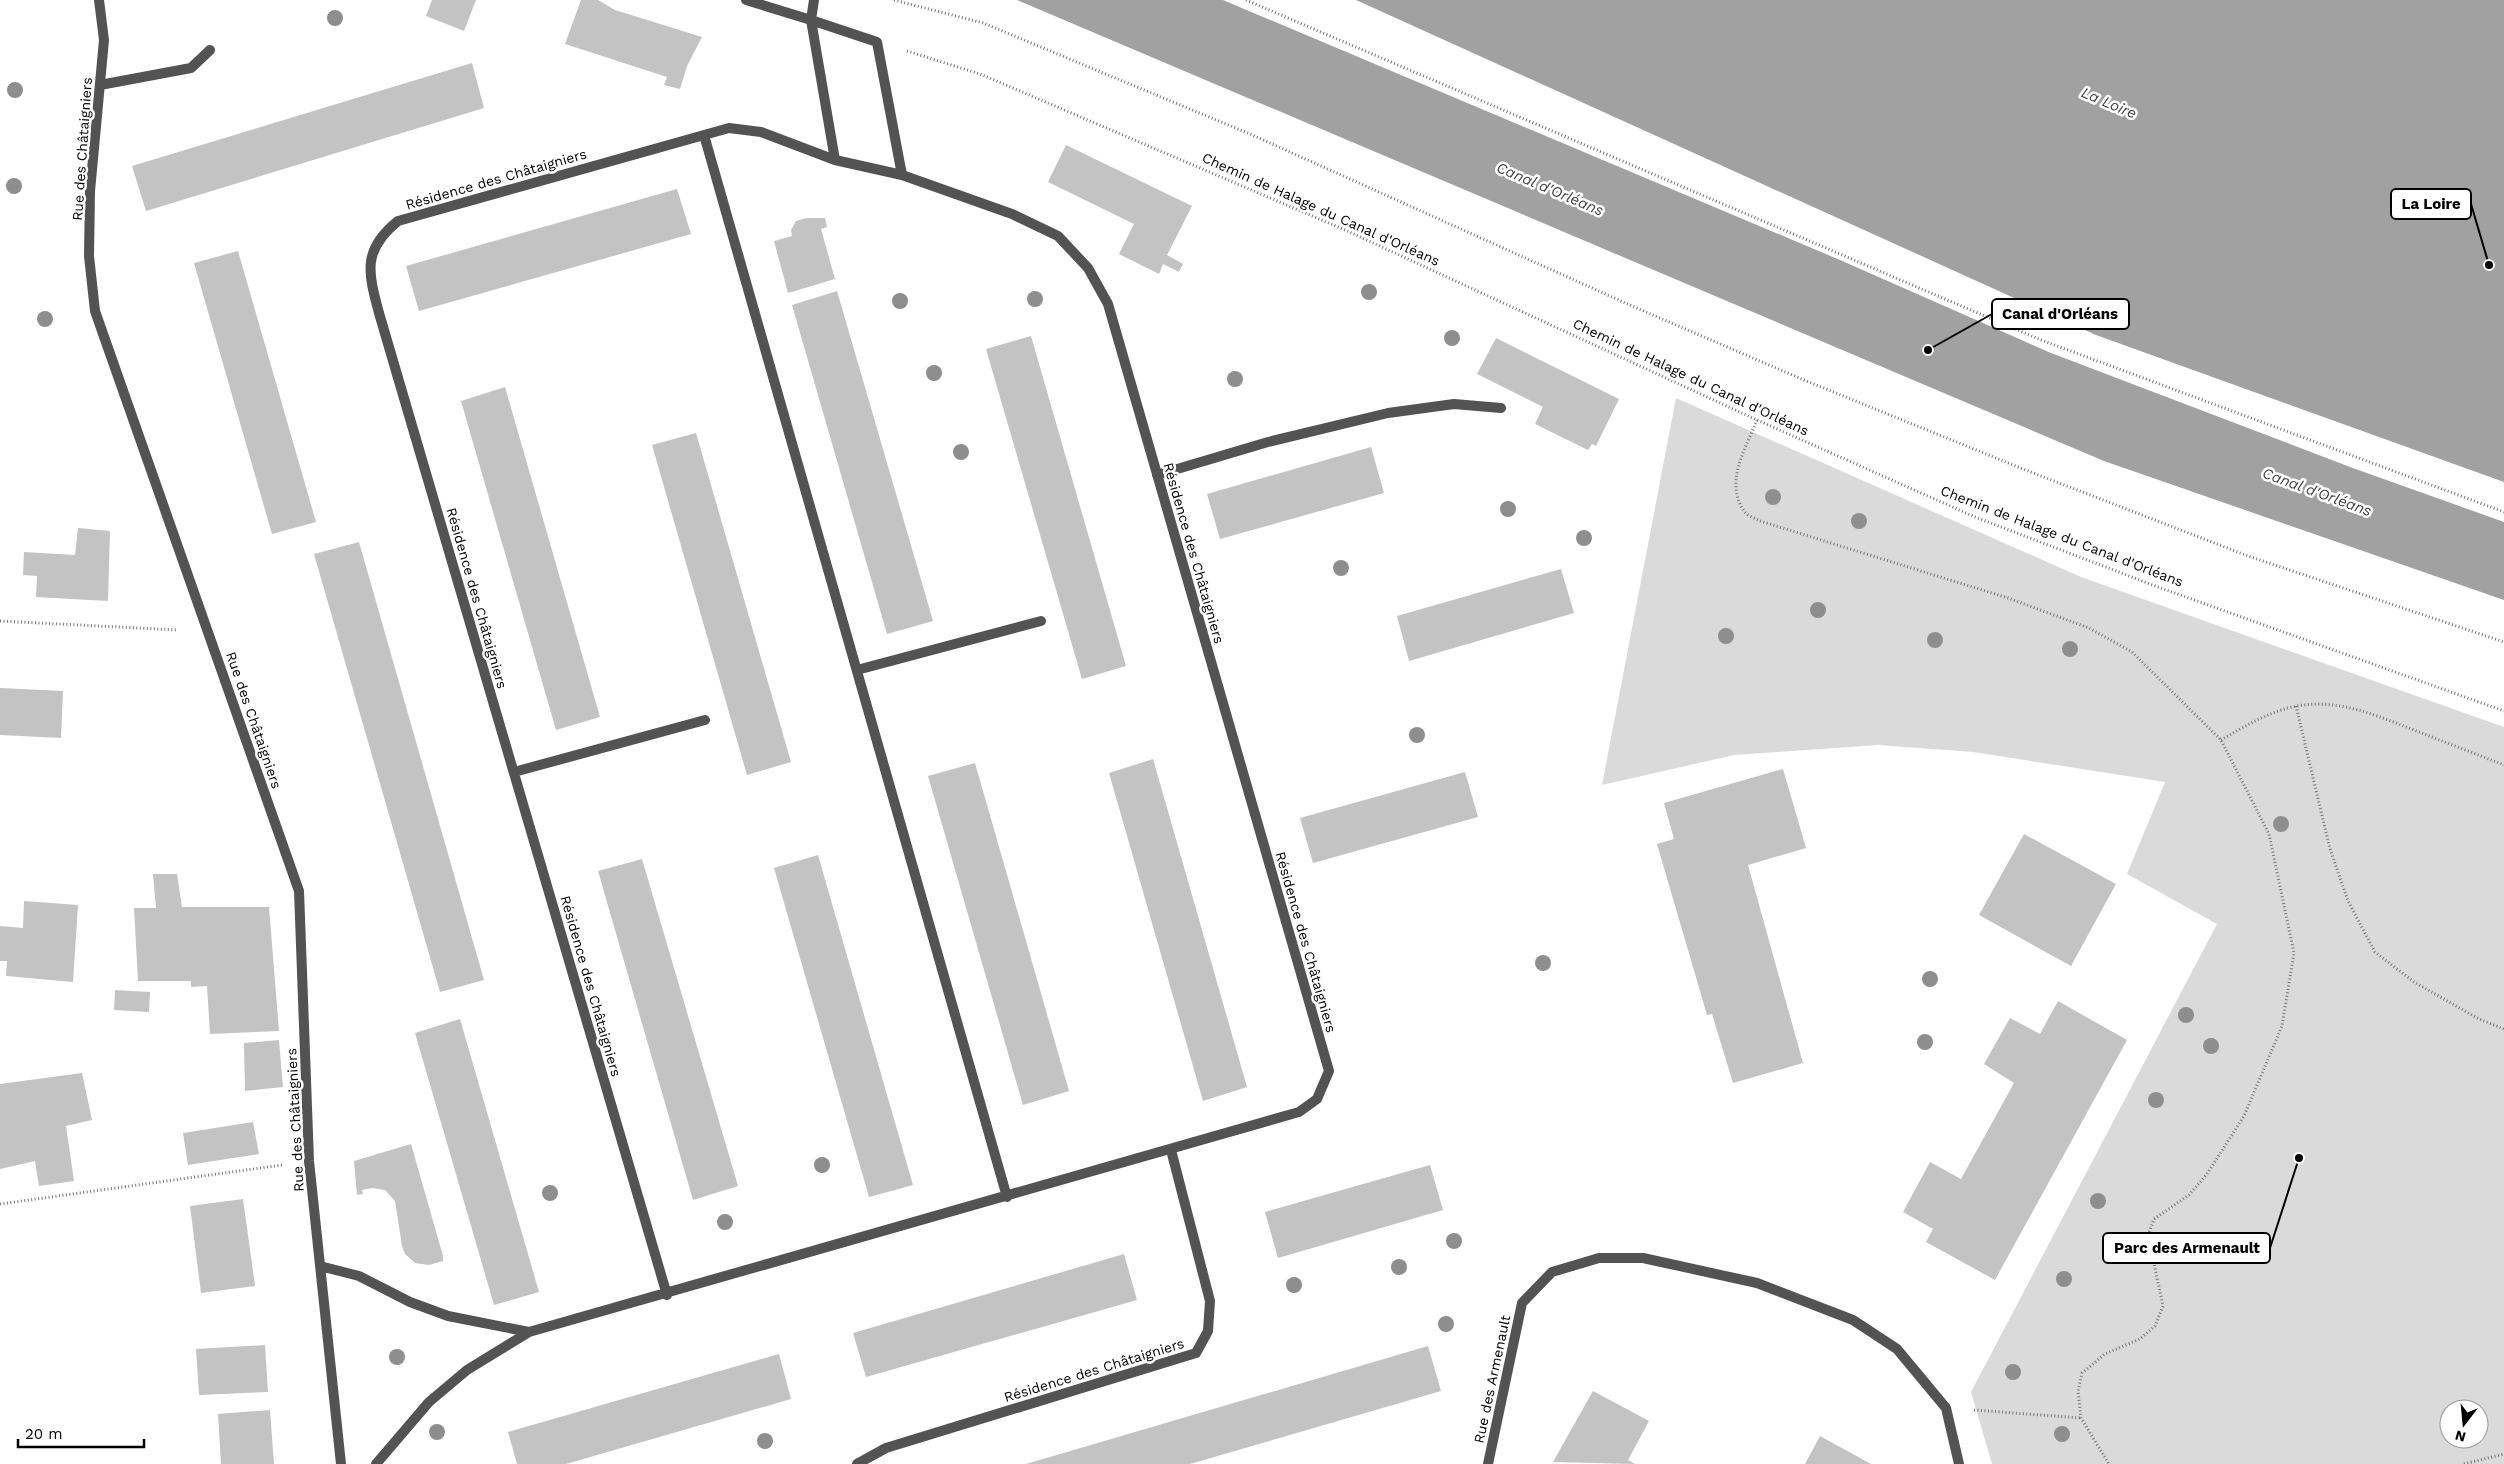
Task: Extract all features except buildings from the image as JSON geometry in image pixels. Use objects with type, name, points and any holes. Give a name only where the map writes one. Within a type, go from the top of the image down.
[{"type":"street","name":"Rue des Châtaigniers","points":[[99,0],[104,40],[90,191],[89,256],[95,310],[299,891],[309,1162],[340,1464]]},
{"type":"street","points":[[746,0],[876,42],[902,176]]},
{"type":"street","points":[[814,0],[811,20],[835,160]]},
{"type":"street","points":[[100,85],[191,68],[210,50]]},
{"type":"street","name":"Résidence des Châtaigniers","points":[[376,1464],[429,1402],[467,1370],[529,1332],[667,1295],[1299,1112],[1318,1099],[1329,1072],[1108,304],[1088,268],[1058,236],[1012,214],[902,176],[835,160],[761,132],[729,128],[398,221],[381,234],[371,256],[372,286],[667,1295]]},
{"type":"street","points":[[704,135],[1007,1197]]},
{"type":"street","points":[[1157,475],[1268,442],[1388,413],[1454,404],[1501,408]]},
{"type":"street","points":[[857,670],[1041,621]]},
{"type":"street","points":[[514,772],[705,720]]},
{"type":"street","name":"Résidence des Châtaigniers","points":[[857,1464],[886,1448],[1196,1353],[1208,1331],[1210,1301],[1171,1150]]},
{"type":"street","name":"Rue des Armenault","points":[[1488,1464],[1522,1303],[1552,1272],[1599,1258],[1643,1258],[1757,1283],[1853,1320],[1897,1349],[1946,1408],[1959,1464]]},
{"type":"street","points":[[320,1266],[359,1276],[410,1302],[448,1316],[529,1332]]},
{"type":"path","points":[[894,0],[983,23],[1232,126],[1356,180],[1632,306],[1804,380],[2023,469],[2248,556],[2504,642]]},
{"type":"path","points":[[1246,0],[2041,340],[2504,512]]},
{"type":"path","name":"Chemin de Halage du Canal d'Orléans","points":[[876,42],[980,74],[1345,230],[1756,420],[1975,517],[2158,587],[2504,711]]},
{"type":"path","points":[[1756,420],[1735,474],[1736,493],[1745,512],[1760,521],[2008,598],[2089,628],[2132,652],[2221,740],[2269,834],[2294,953],[2282,1026],[2244,1116],[2207,1174],[2189,1195],[2154,1219],[2148,1235],[2163,1306],[2155,1326],[2140,1339],[2104,1354],[2082,1373],[2078,1391],[2081,1418],[2109,1464]]},
{"type":"path","points":[[0,622],[208,632]]},
{"type":"path","points":[[2221,740],[2250,723],[2296,706],[2319,703],[2361,710],[2504,765]]},
{"type":"path","points":[[2296,706],[2330,849],[2348,901],[2375,952],[2414,982],[2479,1019],[2504,1029]]},
{"type":"path","points":[[0,1204],[309,1162]]},
{"type":"path","points":[[1946,1408],[2081,1418]]},
{"type":"path","points":[[2464,1464],[2504,1454]]},
{"type":"shaded area","points":[[1676,398],[2081,577],[2504,727],[2504,1464],[1992,1464],[1971,1392],[2217,924],[2127,874],[2165,782],[1973,752],[1878,745],[1734,755],[1602,785]]},
{"type":"water","points":[[1017,0],[1223,0],[1840,260],[2051,353],[2350,467],[2504,522],[2504,600],[2104,461]]},
{"type":"water","points":[[1356,0],[2504,0],[2504,482],[2096,335]]},
{"type":"place","name":"La Loire","points":[[2489,265]]},
{"type":"place","name":"Canal d'Orléans","points":[[1928,350]]},
{"type":"place","name":"Parc des Armenault","points":[[2299,1158]]}]
